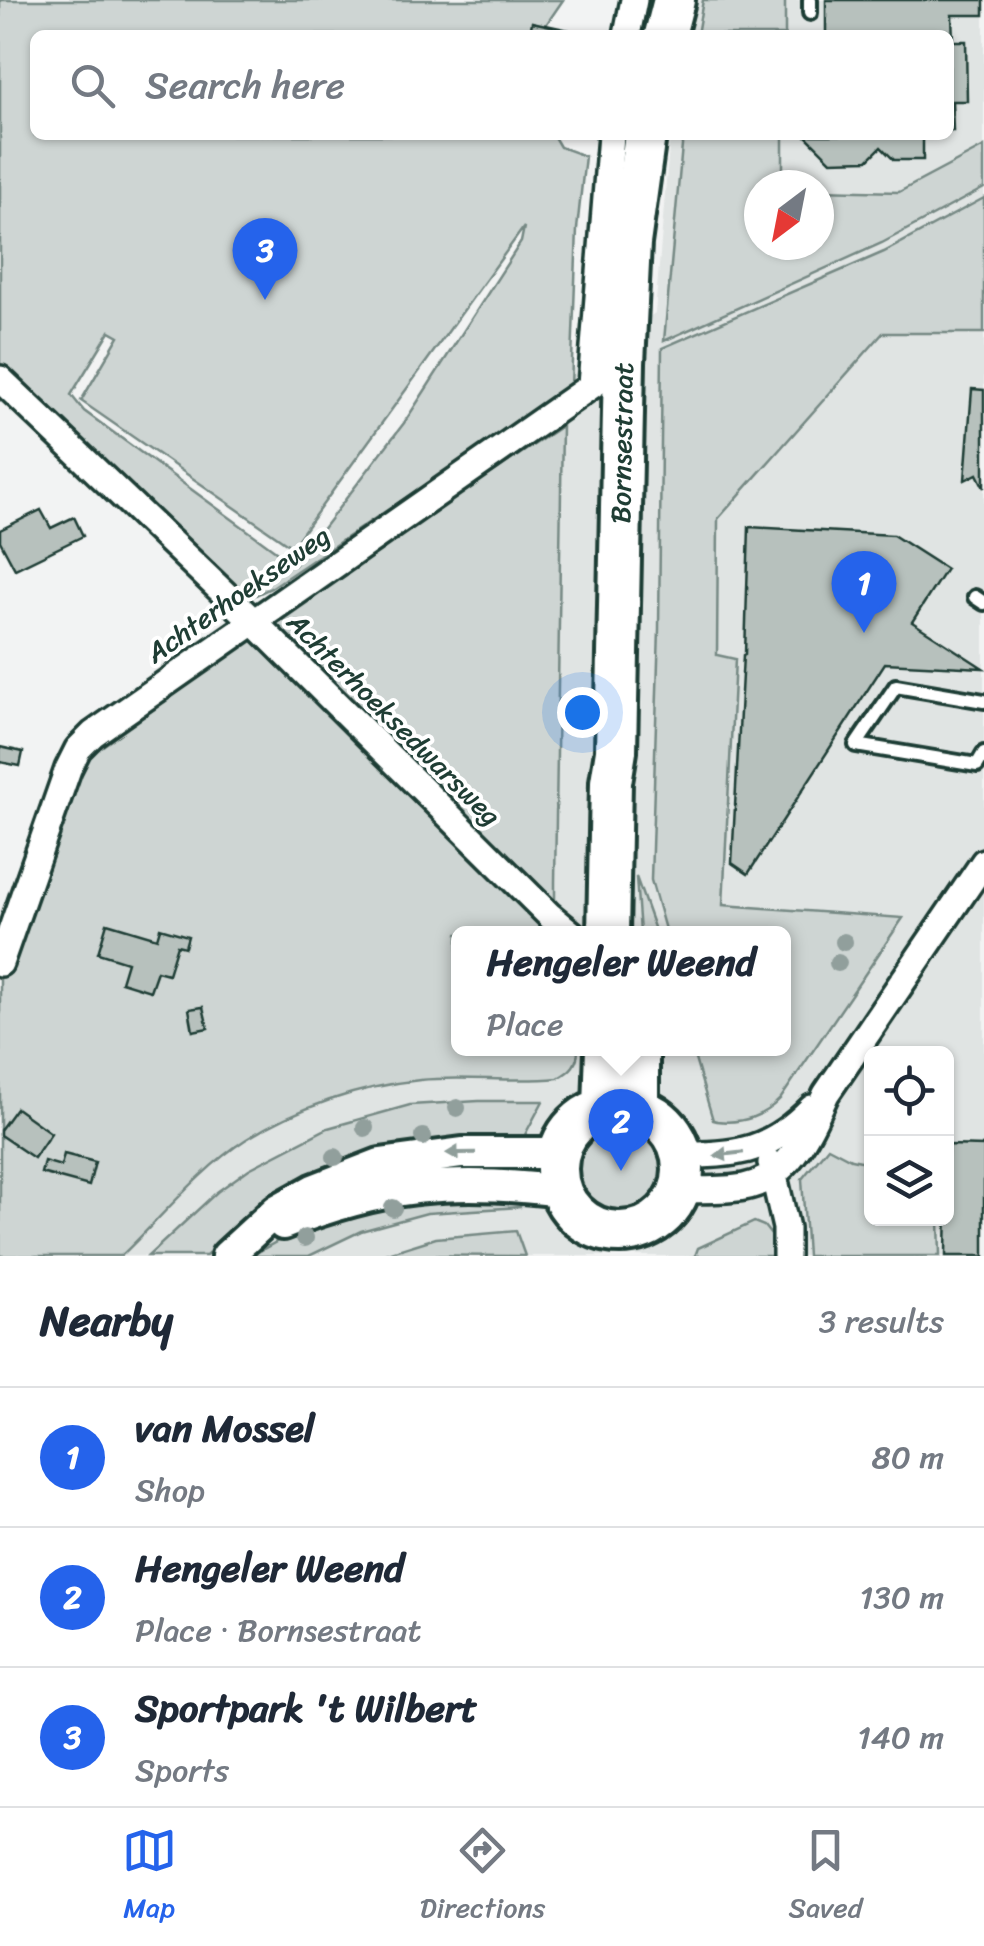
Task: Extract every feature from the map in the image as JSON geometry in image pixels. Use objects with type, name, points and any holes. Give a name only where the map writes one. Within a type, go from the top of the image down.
[{"type":"main road","points":[[666,30],[674,0]]},
{"type":"main road","name":"Bornsestraat","points":[[608,926],[624,363],[630,243],[644,140]]},
{"type":"main road","name":"Bornsestraat","points":[[616,752],[624,782],[633,926]]},
{"type":"main road","points":[[608,1056],[621,1108]]},
{"type":"main road","points":[[621,1108],[636,1056]]},
{"type":"main road","points":[[621,1108],[666,1126],[681,1173],[669,1209],[618,1243],[571,1208],[560,1172],[575,1124],[621,1108]]},
{"type":"street","points":[[628,30],[634,0]]},
{"type":"street","name":"Bornsestraat","points":[[591,385],[611,140]]},
{"type":"street","name":"Achterhoekseweg","points":[[0,963],[56,800],[78,749],[93,734],[624,363]]},
{"type":"street","name":"Achterhoeksedwarsweg","points":[[0,379],[562,926]]},
{"type":"street","points":[[681,1173],[750,1186],[774,1175],[798,1148],[826,1094],[984,862]]},
{"type":"street","points":[[681,1173],[716,1156],[747,1152],[768,1144],[796,1125],[826,1094]]},
{"type":"street","points":[[768,1144],[786,1228],[786,1256]]},
{"type":"street","points":[[227,1256],[277,1210],[313,1190],[380,1164],[437,1154],[560,1172]]},
{"type":"lane","points":[[984,701],[896,686],[856,745],[976,765],[984,753]]},
{"type":"shaded area","points":[[0,0],[563,0],[542,30],[30,30],[30,140],[556,140],[560,147],[585,156],[577,229],[571,387],[271,588],[245,600],[0,365]],"holes":[[[524,227],[521,242],[404,423],[295,565],[84,411],[71,395],[110,331],[119,336],[81,401],[292,547]]]},
{"type":"shaded area","points":[[690,0],[984,0],[984,1256],[101,1256],[278,1105],[513,1056],[791,1056],[791,926],[549,926],[559,378],[655,313],[670,140],[954,140],[954,30],[685,30]]},
{"type":"shaded area","points":[[703,0],[785,0],[785,30],[698,30]]},
{"type":"shaded area","points":[[683,140],[783,140],[783,170],[744,170],[744,260],[834,260],[834,190],[899,192],[984,147],[984,188],[882,243],[664,341]]},
{"type":"shaded area","points":[[984,198],[984,333],[883,333],[718,519],[717,655],[735,659],[723,905],[903,918],[781,1098],[752,1117],[713,1120],[694,1056],[791,1056],[791,926],[664,926],[651,880],[662,348],[884,252]]},
{"type":"shaded area","points":[[562,426],[555,882],[555,907],[268,623]]},
{"type":"shaded area","points":[[253,638],[566,926],[451,926],[451,1056],[577,1056],[575,1063],[558,1078],[420,1080],[329,1100],[265,1128],[228,1152],[121,1256],[0,1256],[0,947],[86,758]]},
{"type":"shaded area","points":[[636,877],[654,926],[640,926]]},
{"type":"shaded area","points":[[543,1101],[520,1144],[231,1233],[206,1256],[148,1256],[217,1192],[249,1169],[328,1128],[410,1105]]},
{"type":"shaded area","points":[[620,1126],[637,1129],[651,1139],[661,1153],[661,1187],[651,1201],[637,1211],[620,1214],[603,1211],[589,1201],[579,1187],[576,1170],[579,1153],[589,1139],[603,1129]]},
{"type":"shaded area","points":[[828,1147],[864,1162],[864,1226],[939,1226],[940,1256],[807,1256],[802,1179]]},
{"type":"shaded area","points":[[396,1196],[521,1200],[520,1207],[427,1213],[361,1231],[309,1256],[251,1256],[305,1226]]},
{"type":"shaded area","points":[[754,1222],[764,1226],[775,1240],[774,1256],[695,1256],[698,1248]]},
{"type":"shaded area","points":[[516,1231],[525,1256],[382,1255],[436,1238]]},
{"type":"building","points":[[826,0],[984,0],[984,15],[952,15],[953,30],[826,30]]},
{"type":"building","points":[[532,22],[569,30],[531,30]]},
{"type":"building","points":[[954,41],[966,41],[967,101],[954,101]]},
{"type":"building","points":[[810,140],[923,140],[923,160],[894,160],[881,147],[868,160],[831,161]]},
{"type":"building","points":[[972,389],[984,390],[984,488],[977,474],[965,480]]},
{"type":"building","points":[[41,510],[51,528],[74,517],[83,536],[15,569],[0,541],[0,530]]},
{"type":"building","points":[[749,527],[893,535],[946,569],[912,622],[983,668],[885,663],[748,874],[732,863]]},
{"type":"building","points":[[0,747],[23,752],[20,766],[0,762]]},
{"type":"building","points":[[107,923],[157,938],[160,928],[188,936],[185,947],[177,945],[168,974],[157,971],[150,991],[121,982],[127,962],[98,953]]},
{"type":"building","points":[[203,1007],[208,1028],[193,1031],[189,1009]]},
{"type":"building","points":[[16,1108],[51,1133],[34,1158],[0,1135]]},
{"type":"building","points":[[954,1145],[984,1146],[984,1256],[946,1256],[947,1226],[954,1226]]},
{"type":"building","points":[[64,1154],[95,1162],[89,1186],[41,1173],[44,1161],[61,1166]]},
{"type":"place","name":"Sportpark 't Wilbert","points":[[265,300]]},
{"type":"place","name":"van Mossel","points":[[864,633]]},
{"type":"place","name":"Hengeler Weend","points":[[621,1171]]}]
